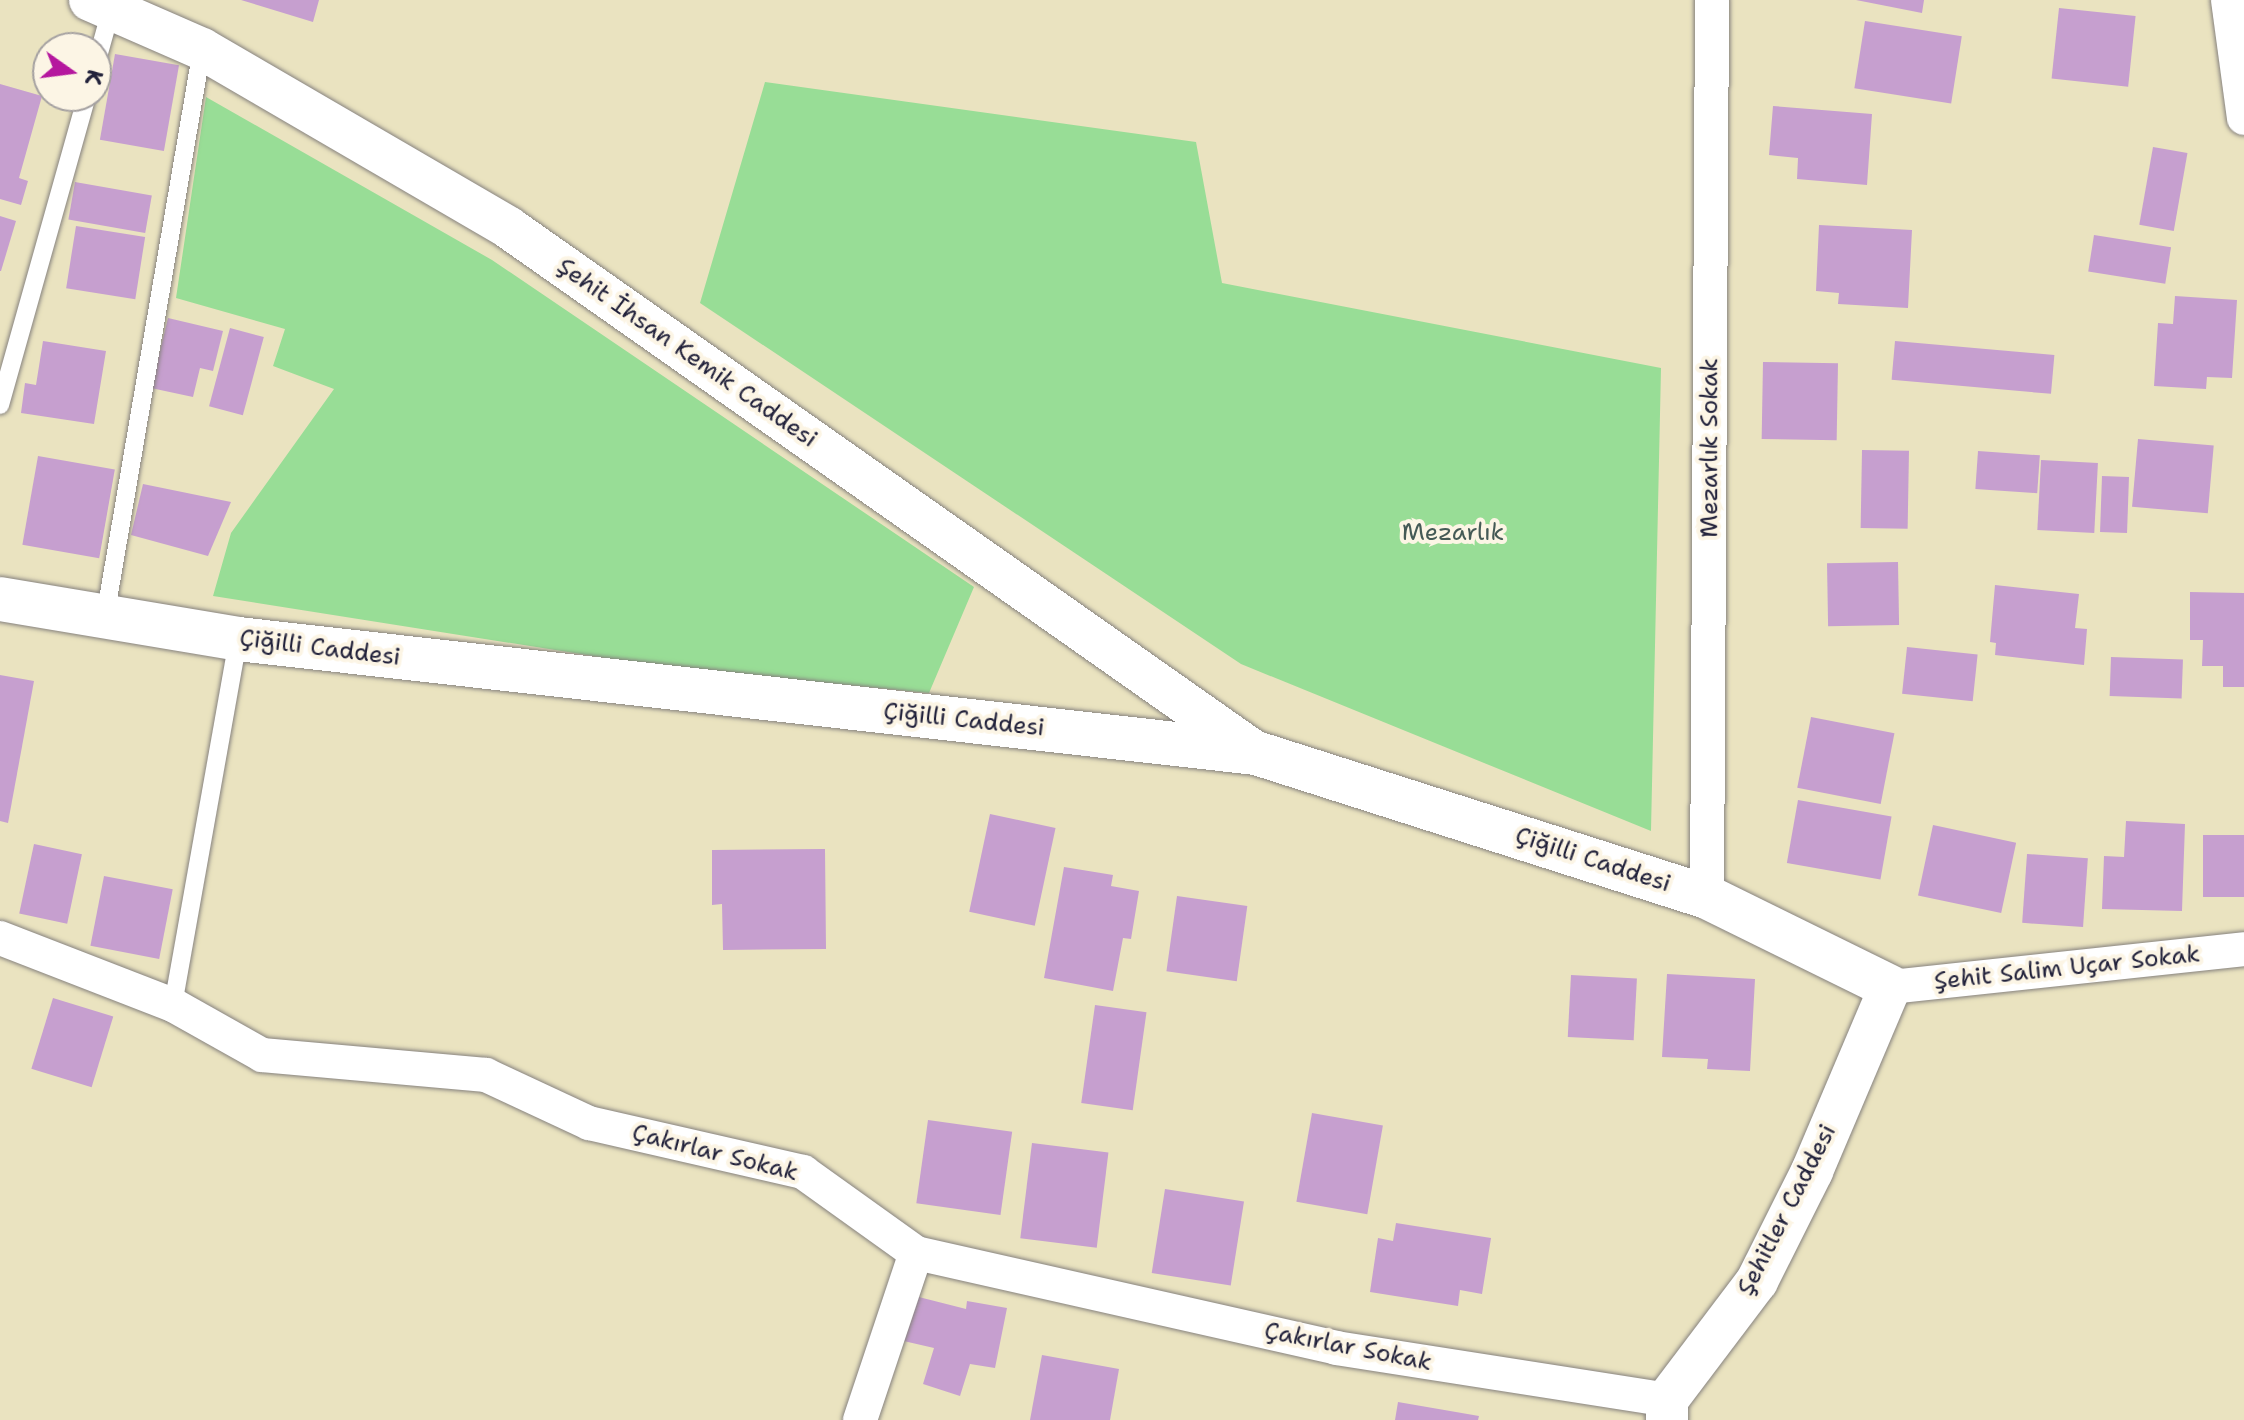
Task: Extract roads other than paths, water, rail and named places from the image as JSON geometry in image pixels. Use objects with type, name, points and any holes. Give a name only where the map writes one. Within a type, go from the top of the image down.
[{"type":"main road","name":"Çiğilli Caddesi","points":[[0,599],[238,639],[1256,753],[1707,897],[1890,987]]},
{"type":"street","name":"Mezarlık Sokak","points":[[1707,897],[1712,0]]},
{"type":"street","points":[[2228,0],[2244,118]]},
{"type":"street","name":"Şehit İhsan Kemik Caddesi","points":[[100,5],[202,49],[509,228],[1256,753]]},
{"type":"street","name":"Çakırlar Sokak","points":[[0,938],[173,1005],[262,1055],[486,1075],[589,1123],[803,1172],[916,1253],[1336,1348],[1667,1410]]},
{"type":"street","name":"Şehit Salim Uçar Sokak","points":[[1890,987],[2244,949]]},
{"type":"street","name":"Şehitler Caddesi","points":[[1667,1410],[1757,1281],[1812,1171],[1890,987]]},
{"type":"street","points":[[860,1420],[916,1253]]},
{"type":"lane","points":[[98,32],[100,5]]},
{"type":"lane","points":[[105,617],[202,49]]},
{"type":"lane","points":[[0,405],[82,112]]},
{"type":"lane","points":[[173,1005],[238,639]]},
{"type":"park label","name":"Mezarlık","points":[[1453,533]]}]
